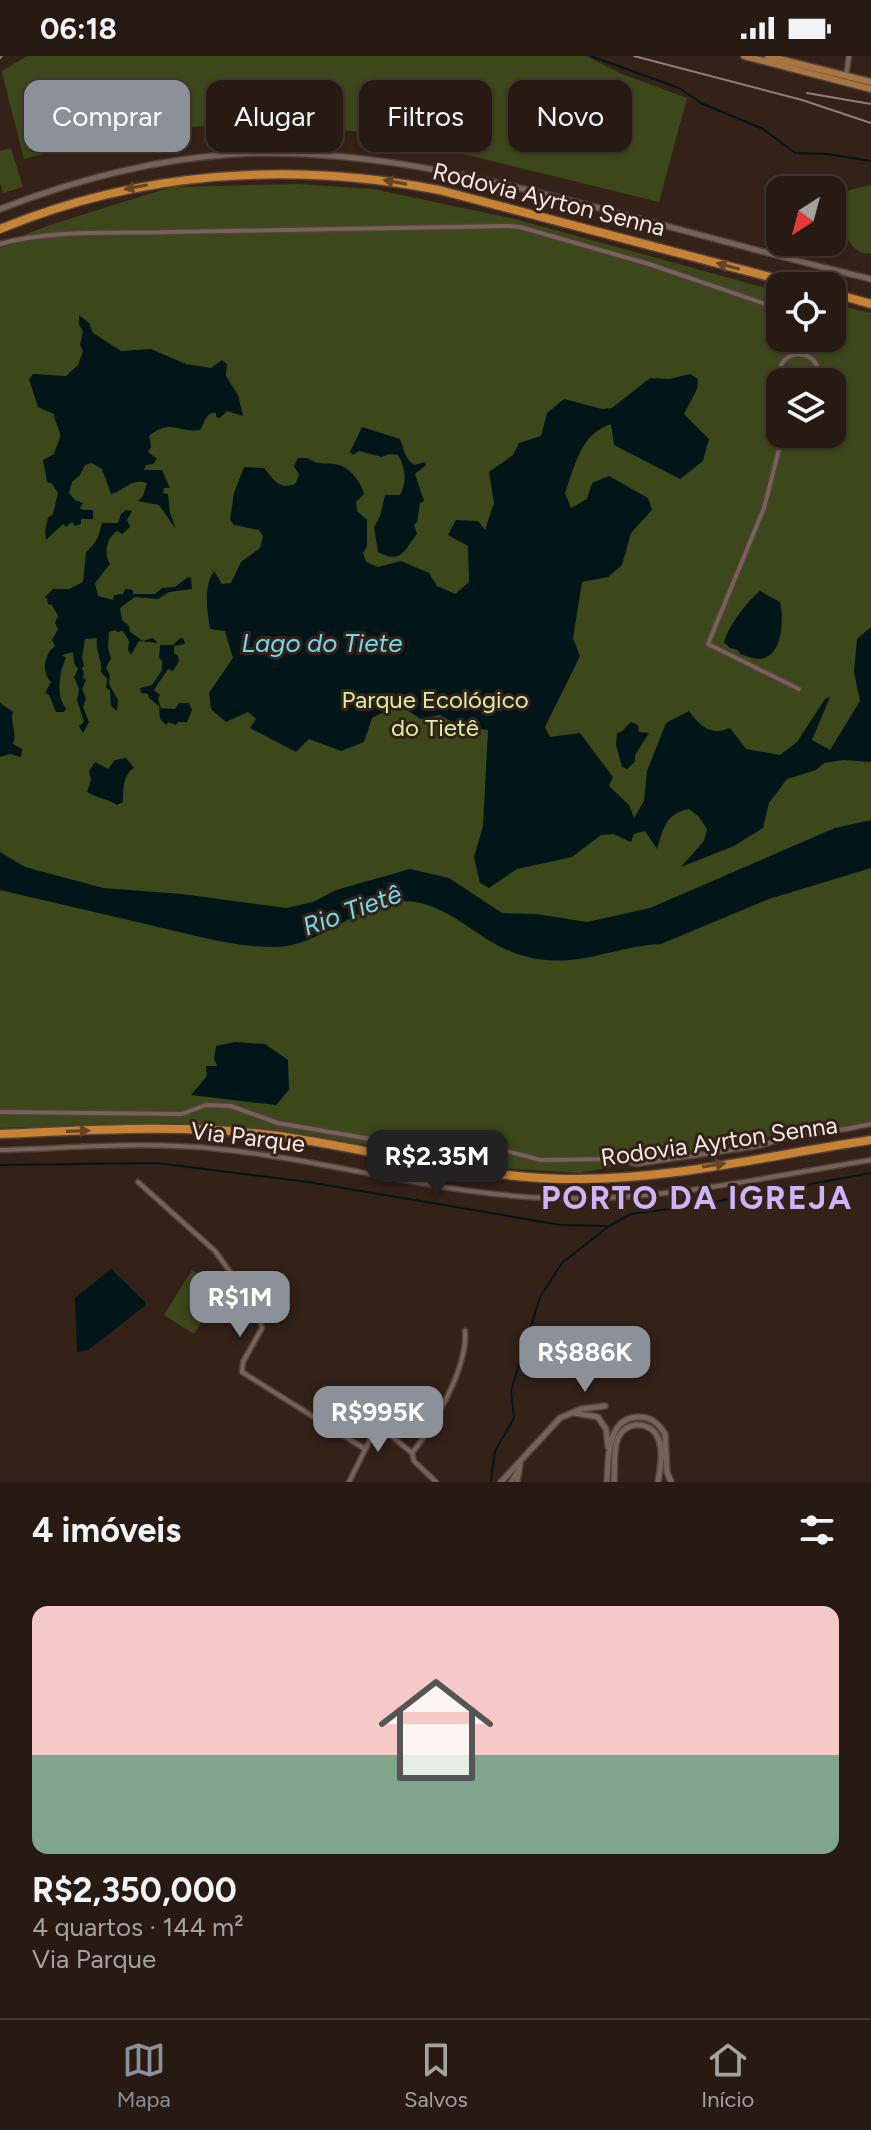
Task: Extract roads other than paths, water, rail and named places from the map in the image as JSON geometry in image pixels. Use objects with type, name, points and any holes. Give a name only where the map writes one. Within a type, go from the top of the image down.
[{"type":"highway","name":"Rodovia Ayrton Senna","points":[[0,229],[69,203],[170,181],[283,172],[338,175],[439,190],[766,276]]},
{"type":"highway","points":[[846,298],[871,304]]},
{"type":"highway","name":"Rodovia Ayrton Senna","points":[[0,1134],[216,1129],[459,1167],[564,1179],[616,1178],[669,1172],[871,1140]]},
{"type":"main road","points":[[744,56],[871,89]]},
{"type":"main road","points":[[768,56],[871,82]]},
{"type":"street","points":[[846,76],[849,56]]},
{"type":"street","points":[[0,209],[87,180],[183,160],[248,154],[345,156],[479,177],[871,279]]},
{"type":"street","points":[[0,244],[23,238],[77,235],[509,226],[649,264],[766,304]]},
{"type":"street","points":[[826,272],[827,268]]},
{"type":"street","points":[[780,368],[784,359],[798,354],[816,363],[817,368]]},
{"type":"street","points":[[779,448],[764,508],[708,644],[799,689]]},
{"type":"street","points":[[0,1112],[182,1114],[206,1105],[231,1106],[278,1123],[486,1159],[506,1151],[541,1160],[618,1159],[637,1164],[758,1146],[805,1133],[871,1124]]},
{"type":"street","name":"Via Parque","points":[[0,1150],[193,1146],[480,1192],[578,1199],[651,1193],[871,1160]]},
{"type":"street","points":[[138,1182],[215,1251],[256,1308],[262,1328],[243,1362],[242,1372],[365,1449]]},
{"type":"street","points":[[412,1453],[452,1385],[462,1357],[465,1331]]},
{"type":"street","points":[[511,1482],[524,1456],[560,1418],[569,1413],[605,1406],[598,1417]]},
{"type":"street","points":[[569,1413],[598,1417],[606,1429],[609,1456]]},
{"type":"street","points":[[607,1482],[613,1435],[621,1423],[634,1417],[652,1419],[665,1434],[667,1472],[671,1482]]},
{"type":"street","points":[[614,1482],[616,1446],[620,1434],[630,1426],[640,1424],[652,1429],[659,1440],[661,1463],[658,1482]]},
{"type":"street","points":[[350,1482],[373,1434],[384,1430],[412,1453],[414,1461],[436,1482]]},
{"type":"street","points":[[499,1482],[514,1471]]},
{"type":"street","points":[[514,1471],[517,1482]]},
{"type":"water","points":[[79,315],[89,323],[93,333],[121,351],[151,349],[186,364],[211,368],[222,360],[227,364],[226,376],[238,395],[243,416],[227,411],[220,418],[212,413],[200,430],[169,427],[149,436],[151,447],[148,452],[157,459],[153,464],[146,465],[144,470],[162,470],[170,488],[164,488],[163,493],[168,494],[176,529],[159,505],[138,501],[147,483],[132,483],[111,494],[102,469],[92,463],[85,465],[72,482],[69,493],[83,503],[80,508],[93,510],[93,519],[81,519],[81,524],[75,526],[72,522],[66,527],[63,524],[46,540],[48,518],[53,514],[58,493],[47,482],[43,460],[54,454],[60,434],[54,414],[38,407],[29,379],[33,374],[66,376],[78,365],[83,351]]},
{"type":"water","name":"Lago do Tiete","points":[[690,374],[698,379],[697,389],[684,414],[709,439],[703,461],[680,479],[614,445],[611,424],[592,435],[580,452],[565,493],[571,508],[587,499],[592,483],[609,476],[648,498],[652,510],[631,533],[622,565],[608,577],[582,582],[573,638],[580,656],[545,727],[550,737],[580,733],[613,777],[609,786],[629,805],[634,818],[644,801],[647,771],[666,723],[689,711],[706,728],[717,731],[730,728],[746,749],[780,755],[797,742],[825,699],[830,697],[812,740],[830,750],[860,701],[854,672],[857,639],[871,627],[871,762],[843,760],[824,763],[816,770],[787,779],[769,803],[763,828],[734,846],[681,867],[704,841],[707,829],[689,809],[670,818],[657,849],[645,831],[634,834],[631,842],[613,834],[601,835],[572,857],[517,869],[489,888],[480,883],[474,857],[483,826],[488,730],[459,726],[440,715],[420,719],[397,708],[372,718],[364,742],[341,751],[309,739],[296,752],[250,728],[256,719],[248,712],[226,722],[211,709],[209,693],[233,658],[225,631],[210,629],[208,584],[214,571],[222,584],[231,583],[241,562],[260,548],[263,536],[259,530],[234,525],[230,520],[234,493],[244,467],[264,468],[277,483],[285,486],[295,484],[299,475],[294,466],[298,458],[348,469],[364,494],[356,502],[357,511],[367,520],[367,546],[363,553],[366,562],[378,567],[401,561],[429,573],[437,586],[455,594],[469,582],[468,546],[448,535],[456,520],[478,521],[485,530],[494,503],[489,472],[513,455],[519,443],[541,436],[547,413],[564,399],[602,409],[612,408],[650,378],[669,379]]},
{"type":"water","points":[[362,427],[400,439],[414,465],[425,462],[426,465],[415,474],[424,501],[420,503],[414,525],[417,534],[398,556],[378,552],[374,527],[385,495],[400,495],[405,480],[403,465],[398,455],[382,457],[359,451],[353,455],[350,452]]},
{"type":"water","points":[[126,510],[132,511],[127,520],[130,527],[122,534],[117,531],[109,541],[107,555],[110,564],[95,583],[98,596],[113,600],[114,595],[123,594],[125,589],[133,590],[133,594],[155,594],[162,588],[175,587],[188,577],[191,578],[192,589],[169,592],[158,599],[135,597],[120,608],[122,620],[129,626],[130,632],[143,641],[153,638],[158,643],[139,641],[131,655],[129,641],[123,631],[109,632],[111,658],[106,668],[110,675],[109,684],[118,700],[117,711],[111,706],[107,679],[101,672],[97,638],[85,639],[84,666],[81,669],[86,680],[82,689],[86,698],[83,707],[89,722],[83,733],[79,726],[84,722],[77,700],[79,689],[74,677],[78,669],[73,652],[62,655],[66,658],[60,683],[66,708],[64,712],[56,712],[49,695],[45,693],[51,682],[45,664],[55,646],[52,640],[58,629],[55,623],[58,616],[44,598],[53,589],[69,589],[83,582],[86,552],[97,539],[102,523],[118,523]]},
{"type":"water","points":[[760,591],[780,602],[782,617],[780,636],[773,652],[760,659],[740,654],[724,642],[739,615]]},
{"type":"water","points":[[180,638],[185,644],[174,646],[179,661],[173,671],[168,669],[154,690],[160,695],[161,708],[175,709],[179,703],[189,703],[192,710],[187,722],[176,725],[168,722],[166,725],[160,719],[159,706],[148,694],[141,693],[140,688],[152,685],[162,670],[160,645],[173,645]]},
{"type":"water","points":[[0,703],[13,712],[13,744],[22,749],[21,757],[10,754],[0,757]]},
{"type":"water","points":[[631,722],[638,725],[639,732],[649,733],[635,755],[635,762],[627,769],[622,767],[616,745],[617,733]]},
{"type":"water","points":[[126,758],[134,768],[126,778],[123,802],[117,805],[87,792],[91,780],[89,771],[95,762],[108,769],[115,760]]},
{"type":"water","name":"Rio Tietê","points":[[871,820],[871,868],[769,899],[661,944],[571,960],[533,958],[512,952],[453,917],[415,902],[396,901],[379,905],[311,939],[274,947],[214,940],[0,890],[0,852],[25,867],[103,888],[182,894],[286,908],[410,869],[449,878],[502,913],[536,914],[587,922],[650,908],[835,828]]},
{"type":"water","points":[[235,1042],[265,1044],[288,1060],[289,1090],[276,1105],[191,1095],[207,1076],[206,1066],[217,1066],[214,1059],[216,1046]]},
{"type":"water","points":[[111,1269],[145,1302],[145,1306],[88,1350],[77,1352],[75,1298]]},
{"type":"waterway","points":[[591,56],[679,88],[701,103],[763,129],[795,153],[871,161]]},
{"type":"waterway","points":[[0,1165],[157,1163],[308,1182],[561,1225],[609,1226]]},
{"type":"waterway","points":[[491,1480],[495,1451],[514,1418],[511,1391],[540,1297],[562,1263],[609,1226],[631,1214],[871,1173]]},
{"type":"railway","points":[[634,56],[802,100],[871,123]]},
{"type":"railway","points":[[807,93],[871,104]]},
{"type":"district","name":"PORTO DA IGREJA","points":[[697,1198]]},
{"type":"park label","name":"Parque Ecológico do Tietê","points":[[435,713]]}]
